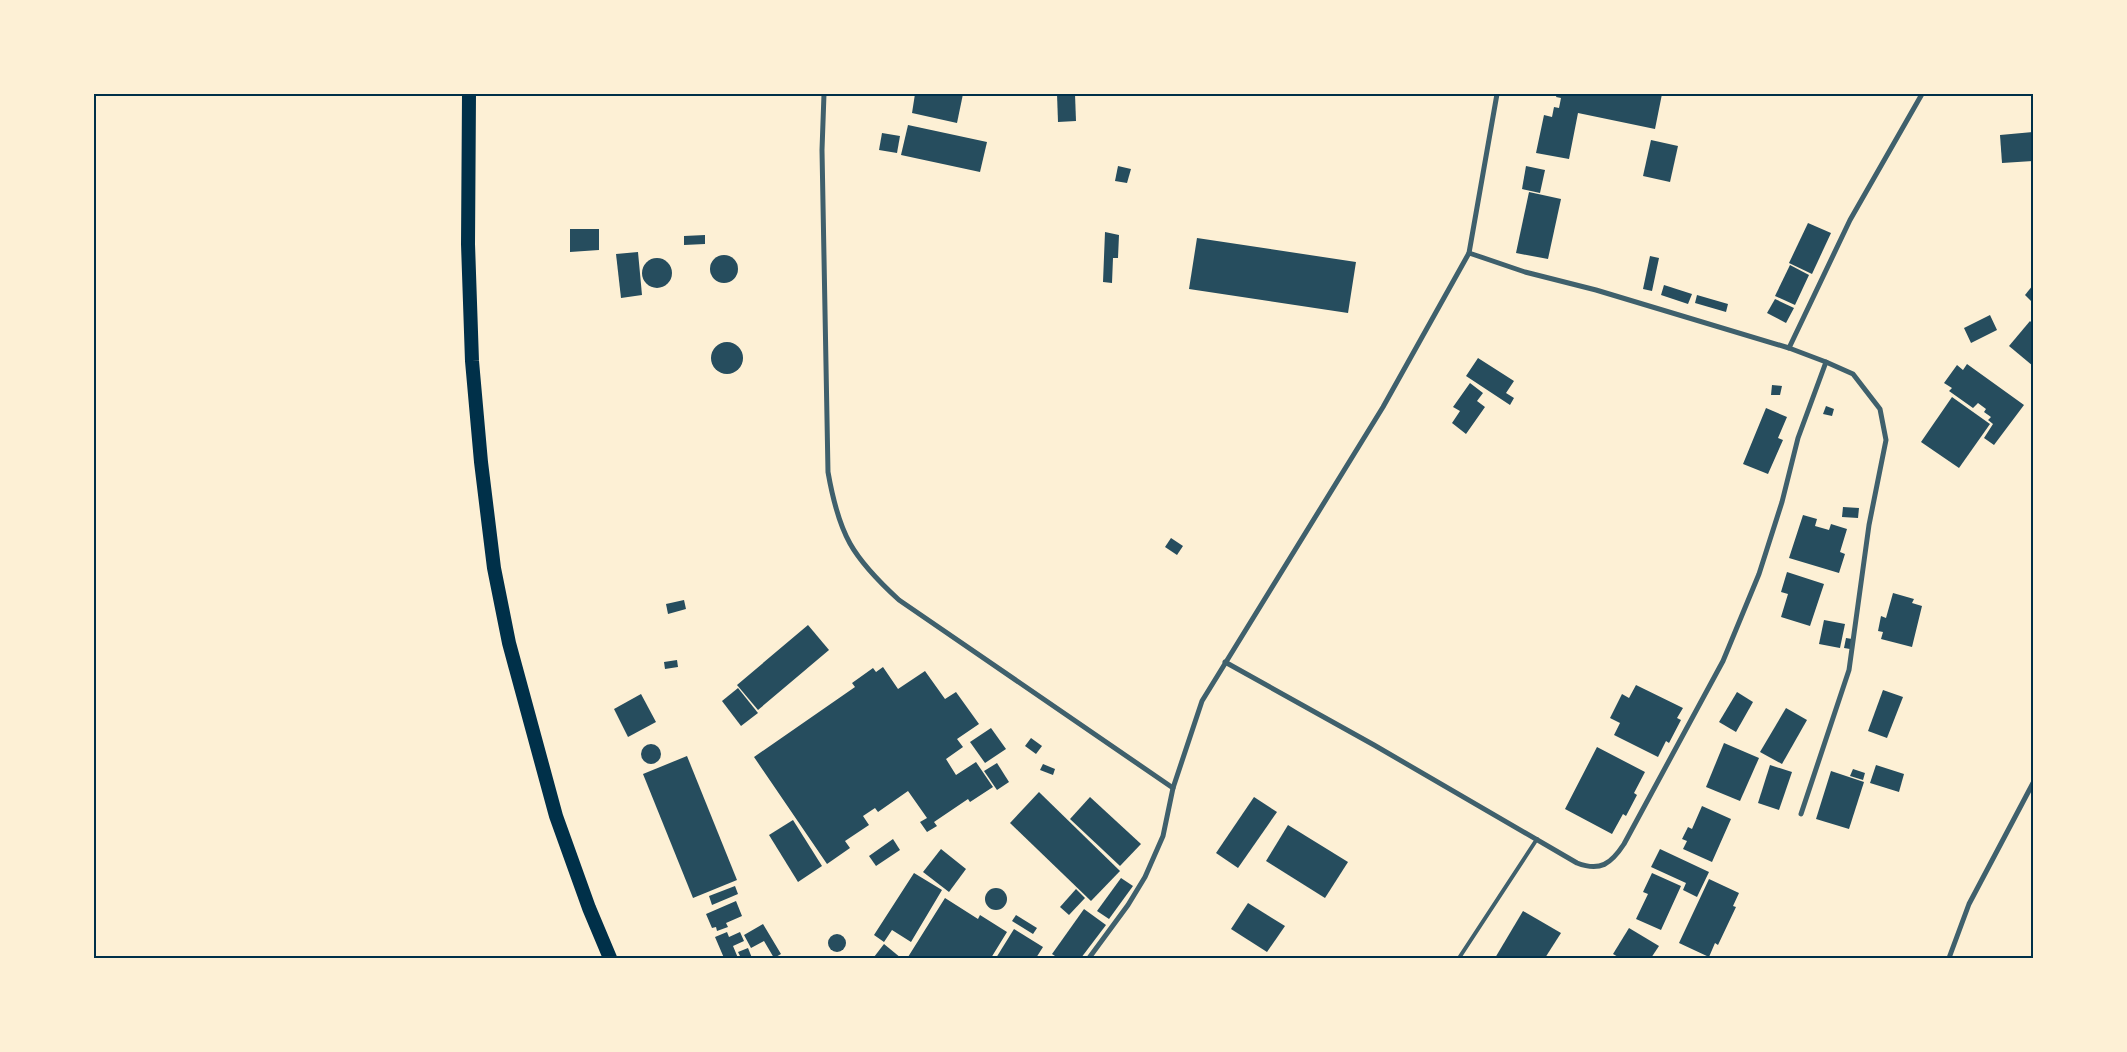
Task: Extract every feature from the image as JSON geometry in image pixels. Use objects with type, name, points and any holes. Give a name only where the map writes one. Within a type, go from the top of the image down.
[{"type":"highway","points":[[470,94],[468,244],[472,361],[481,462],[494,568],[509,642],[556,816],[589,908],[610,958]]},
{"type":"street","points":[[824,94],[822,150],[828,472],[834,505],[846,538],[859,560],[899,600],[1173,788]]},
{"type":"street","points":[[1089,958],[1128,905],[1164,836],[1173,788],[1202,701],[1383,407],[1469,253],[1497,94]]},
{"type":"street","points":[[1789,348],[1850,220],[1922,94]]},
{"type":"street","points":[[1469,253],[1526,272],[1596,290],[1789,348],[1826,362],[1853,374],[1880,409],[1886,440],[1868,525],[1849,670],[1801,814]]},
{"type":"street","points":[[1225,662],[1374,745],[1577,863],[1588,867],[1604,865],[1614,858],[1624,844],[1723,661],[1759,574],[1782,502],[1798,438],[1826,362]]},
{"type":"street","points":[[1949,958],[1969,904],[2033,783]]},
{"type":"lane","points":[[1459,958],[1537,839]]},
{"type":"building","points":[[915,94],[963,94],[957,123],[912,113]]},
{"type":"building","points":[[1057,94],[1075,94],[1076,121],[1058,122]]},
{"type":"building","points":[[1557,94],[1662,94],[1655,129],[1578,113],[1569,159],[1536,153],[1544,115],[1552,117],[1554,107],[1559,108],[1561,98],[1556,97]]},
{"type":"building","points":[[908,125],[987,142],[980,172],[901,155]]},
{"type":"building","points":[[2033,132],[2033,161],[2002,163],[2000,135]]},
{"type":"building","points":[[882,133],[900,136],[897,153],[879,150]]},
{"type":"building","points":[[1651,140],[1678,146],[1670,182],[1643,176]]},
{"type":"building","points":[[1118,166],[1131,169],[1127,183],[1115,181]]},
{"type":"building","points":[[1526,166],[1545,170],[1540,193],[1522,189]]},
{"type":"building","points":[[1529,192],[1561,199],[1548,259],[1516,253]]},
{"type":"building","points":[[1808,223],[1831,233],[1812,274],[1789,263]]},
{"type":"building","points":[[570,229],[599,229],[599,250],[570,252]]},
{"type":"building","points":[[1105,232],[1119,235],[1118,258],[1113,258],[1112,283],[1103,282]]},
{"type":"building","points":[[705,235],[705,244],[684,245],[684,236]]},
{"type":"building","points":[[1197,238],[1356,262],[1348,313],[1189,289]]},
{"type":"building","points":[[638,252],[642,295],[621,298],[616,254]]},
{"type":"building","points":[[724,255],[734,259],[738,269],[734,279],[724,283],[714,279],[710,269],[714,259]]},
{"type":"building","points":[[1650,256],[1659,258],[1652,291],[1643,289]]},
{"type":"building","points":[[657,258],[663,259],[671,267],[671,279],[663,287],[657,288],[651,287],[643,279],[642,273],[643,267],[651,259]]},
{"type":"building","points":[[1790,265],[1809,275],[1795,305],[1775,296]]},
{"type":"building","points":[[1664,285],[1692,294],[1688,304],[1661,295]]},
{"type":"building","points":[[2033,285],[2033,303],[2025,295]]},
{"type":"building","points":[[1697,295],[1728,304],[1726,312],[1695,303]]},
{"type":"building","points":[[1775,299],[1794,308],[1786,323],[1767,313]]},
{"type":"building","points":[[1990,315],[1997,330],[1971,343],[1964,328]]},
{"type":"building","points":[[2030,321],[2033,324],[2033,366],[2009,346]]},
{"type":"building","points":[[727,342],[739,346],[743,358],[739,370],[727,374],[715,370],[711,358],[715,346]]},
{"type":"building","points":[[1478,358],[1514,381],[1506,393],[1514,398],[1510,405],[1466,376]]},
{"type":"building","points":[[1967,364],[2024,405],[1994,445],[1984,438],[1993,424],[1988,420],[1991,417],[1984,412],[1986,409],[1978,403],[1973,408],[1949,391],[1952,388],[1944,383],[1957,365],[1963,370]]},
{"type":"building","points":[[1470,383],[1483,393],[1477,401],[1485,407],[1466,434],[1452,423],[1460,411],[1453,407]]},
{"type":"building","points":[[1772,385],[1782,386],[1780,395],[1771,395]]},
{"type":"building","points":[[1952,397],[1990,424],[1959,468],[1921,442]]},
{"type":"building","points":[[1826,406],[1834,409],[1832,416],[1823,414]]},
{"type":"building","points":[[1766,408],[1787,417],[1778,438],[1783,440],[1768,474],[1743,464]]},
{"type":"building","points":[[1843,507],[1859,508],[1858,518],[1842,517]]},
{"type":"building","points":[[1803,515],[1817,519],[1815,526],[1829,530],[1831,524],[1847,529],[1840,552],[1845,554],[1839,573],[1789,558]]},
{"type":"building","points":[[1171,538],[1183,546],[1177,555],[1165,547]]},
{"type":"building","points":[[1787,572],[1824,584],[1810,626],[1781,617],[1788,594],[1781,592]]},
{"type":"building","points":[[1893,593],[1914,599],[1912,603],[1922,606],[1912,647],[1881,639],[1883,632],[1878,631],[1881,616],[1886,618]]},
{"type":"building","points":[[684,600],[686,609],[668,614],[666,604]]},
{"type":"building","points":[[1824,620],[1845,624],[1840,648],[1819,644]]},
{"type":"building","points":[[808,625],[829,650],[758,710],[737,685]]},
{"type":"building","points":[[1846,638],[1852,639],[1850,649],[1844,648]]},
{"type":"building","points":[[677,660],[678,667],[665,669],[664,662]]},
{"type":"building","points":[[883,667],[898,689],[925,671],[945,699],[956,692],[979,724],[957,739],[963,747],[946,759],[956,775],[976,762],[993,787],[970,802],[968,799],[934,822],[937,826],[927,832],[920,822],[927,818],[908,791],[878,812],[875,808],[863,816],[869,825],[845,841],[850,848],[827,864],[754,757],[855,687],[852,683],[873,668],[876,672]]},
{"type":"building","points":[[1636,685],[1683,708],[1677,718],[1681,720],[1669,743],[1666,741],[1658,757],[1614,735],[1620,723],[1610,718],[1622,694],[1629,698]]},
{"type":"building","points":[[738,688],[758,713],[741,726],[722,701]]},
{"type":"building","points":[[1883,690],[1903,697],[1887,738],[1868,731]]},
{"type":"building","points":[[1737,692],[1753,702],[1736,732],[1719,722]]},
{"type":"building","points":[[641,694],[656,722],[628,737],[614,709]]},
{"type":"building","points":[[1786,708],[1807,720],[1782,764],[1760,752]]},
{"type":"building","points":[[991,728],[1006,749],[985,763],[970,742]]},
{"type":"building","points":[[1031,738],[1042,746],[1036,754],[1025,746]]},
{"type":"building","points":[[1724,743],[1759,758],[1740,801],[1706,787]]},
{"type":"building","points":[[651,744],[658,747],[661,754],[658,761],[651,764],[644,761],[641,754],[644,747]]},
{"type":"building","points":[[1597,747],[1645,772],[1634,793],[1637,795],[1626,816],[1623,814],[1612,834],[1565,809]]},
{"type":"building","points":[[687,756],[737,880],[693,898],[643,774]]},
{"type":"building","points":[[997,763],[1009,782],[997,790],[984,771]]},
{"type":"building","points":[[1043,764],[1055,769],[1053,775],[1040,770]]},
{"type":"building","points":[[1770,765],[1792,772],[1779,810],[1758,803]]},
{"type":"building","points":[[1876,765],[1904,774],[1899,792],[1870,783]]},
{"type":"building","points":[[1853,769],[1865,773],[1863,780],[1850,776]]},
{"type":"building","points":[[1831,771],[1864,782],[1849,829],[1816,819]]},
{"type":"building","points":[[1039,792],[1120,871],[1091,901],[1010,823]]},
{"type":"building","points":[[1090,797],[1141,844],[1120,866],[1070,819]]},
{"type":"building","points":[[1254,797],[1277,812],[1238,868],[1216,853]]},
{"type":"building","points":[[1702,806],[1731,819],[1712,862],[1683,849],[1687,841],[1682,839],[1688,827],[1692,829]]},
{"type":"building","points":[[793,820],[822,866],[798,882],[769,835]]},
{"type":"building","points":[[1288,825],[1348,862],[1325,898],[1266,861]]},
{"type":"building","points":[[893,839],[900,850],[876,866],[869,856]]},
{"type":"building","points":[[941,849],[966,869],[949,892],[923,872]]},
{"type":"building","points":[[1660,849],[1709,872],[1697,897],[1683,890],[1686,883],[1651,867]]},
{"type":"building","points":[[914,873],[942,890],[911,942],[892,930],[884,942],[874,935]]},
{"type":"building","points":[[1652,873],[1681,886],[1661,930],[1636,919],[1648,894],[1643,892]]},
{"type":"building","points":[[1121,878],[1133,886],[1109,919],[1097,911]]},
{"type":"building","points":[[1709,879],[1739,893],[1733,906],[1736,907],[1718,945],[1715,943],[1709,957],[1679,943]]},
{"type":"building","points":[[735,886],[738,894],[712,905],[709,896]]},
{"type":"building","points":[[996,888],[1004,891],[1007,899],[1004,907],[996,910],[988,907],[985,899],[988,891]]},
{"type":"building","points":[[1076,889],[1085,898],[1069,915],[1060,907]]},
{"type":"building","points":[[945,898],[978,919],[980,915],[1007,932],[991,958],[908,957]]},
{"type":"building","points":[[736,901],[742,916],[726,923],[728,927],[717,931],[716,927],[712,928],[706,914]]},
{"type":"building","points":[[1248,903],[1285,926],[1267,952],[1231,929]]},
{"type":"building","points":[[1084,909],[1106,925],[1081,958],[1058,958],[1052,954]]},
{"type":"building","points":[[1523,911],[1561,933],[1545,958],[1495,958]]},
{"type":"building","points":[[1016,915],[1037,928],[1033,934],[1012,921]]},
{"type":"building","points":[[763,924],[781,954],[774,958],[764,941],[751,948],[744,935]]},
{"type":"building","points":[[1629,928],[1659,946],[1651,958],[1620,958],[1613,954]]},
{"type":"building","points":[[1014,929],[1043,947],[1036,958],[996,958]]},
{"type":"building","points":[[727,932],[729,937],[740,932],[744,941],[733,946],[738,958],[724,958],[715,937]]},
{"type":"building","points":[[833,934],[841,934],[846,939],[844,950],[833,952],[828,947],[828,939]]},
{"type":"building","points":[[884,944],[901,958],[874,957]]},
{"type":"building","points":[[748,948],[752,958],[741,958],[738,952]]}]
